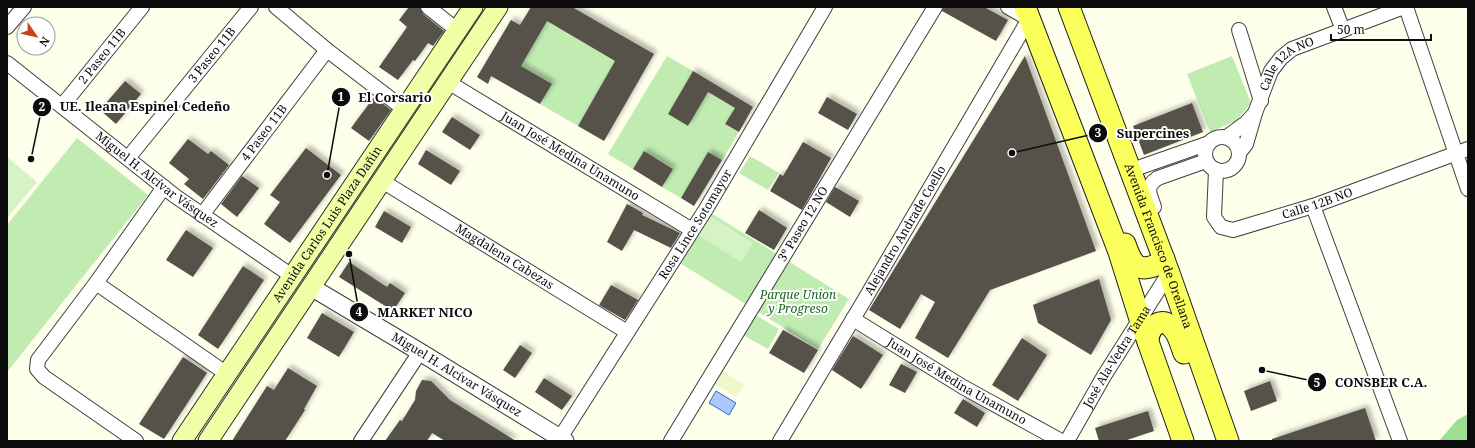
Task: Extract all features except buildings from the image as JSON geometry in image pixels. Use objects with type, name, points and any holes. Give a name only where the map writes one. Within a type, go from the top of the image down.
[{"type":"main road","name":"Avenida Carlos Luis Plaza Dañin","points":[[182,441],[472,7]]},
{"type":"main road","name":"Avenida Carlos Luis Plaza Dañin","points":[[208,441],[498,7]]},
{"type":"main road","name":"Avenida Francisco de Orellana","points":[[1068,7],[1166,266],[1227,441]]},
{"type":"main road","points":[[1027,13],[1119,252],[1140,319],[1183,441]]},
{"type":"main road","points":[[1080,150],[1100,178],[1132,261],[1138,267],[1146,268],[1166,266]]},
{"type":"main road","points":[[1148,342],[1150,331],[1155,324],[1164,323],[1174,329],[1207,418],[1227,441]]},
{"type":"street","points":[[7,27],[24,7]]},
{"type":"street","name":"2 Paseo 11B","points":[[62,106],[142,7]]},
{"type":"street","name":"3 Paseo 11B","points":[[128,158],[251,7]]},
{"type":"street","points":[[276,7],[327,50],[404,109]]},
{"type":"street","points":[[428,7],[457,30]]},
{"type":"street","name":"Rosa Lince Sotomayor","points":[[566,440],[627,332],[692,230],[825,7]]},
{"type":"street","name":"3º Paseo 12 NO","points":[[671,441],[935,7]]},
{"type":"street","points":[[1008,7],[1027,13]]},
{"type":"street","points":[[1334,7],[1343,30]]},
{"type":"street","points":[[1405,7],[1462,151],[1468,189]]},
{"type":"street","name":"Calle 12A NO","points":[[1239,153],[1246,144],[1271,71],[1281,58],[1292,49],[1405,7]]},
{"type":"street","name":"Alejandro Andrade Coello","points":[[780,441],[853,319],[1027,13]]},
{"type":"street","points":[[1239,30],[1258,107]]},
{"type":"street","name":"4 Paseo 11B","points":[[202,215],[327,50]]},
{"type":"street","name":"Miguel H. Alcívar Vásquez","points":[[7,63],[164,187],[202,215],[292,276]]},
{"type":"street","name":"Juan José Medina Unamuno","points":[[448,82],[692,230]]},
{"type":"street","name":"Calle 12A NO","points":[[1227,138],[1246,123],[1258,107]]},
{"type":"street","points":[[1129,170],[1209,143],[1217,138],[1227,138],[1236,145],[1239,153],[1237,162],[1231,168],[1221,171],[1211,166],[1158,178],[1150,185],[1149,193],[1168,245],[1166,266]]},
{"type":"street","points":[[1209,143],[1205,152],[1211,166]]},
{"type":"street","name":"Calle 12B NO","points":[[1211,166],[1214,217],[1221,227],[1233,230],[1313,206],[1462,151]]},
{"type":"street","name":"Magdalena Cabezas","points":[[382,181],[627,332]]},
{"type":"street","points":[[136,441],[44,377],[37,369],[38,360],[96,283],[164,187]]},
{"type":"street","points":[[1313,206],[1400,441]]},
{"type":"street","name":"José Ala-Vedra Tama","points":[[1067,441],[1104,376],[1140,319],[1166,266]]},
{"type":"street","points":[[96,283],[227,374]]},
{"type":"street","name":"Miguel H. Alcívar Vásquez","points":[[311,287],[566,440]]},
{"type":"street","name":"Juan José Medina Unamuno","points":[[853,319],[963,387],[1061,441]]},
{"type":"street","points":[[362,441],[420,352]]},
{"type":"green space","points":[[547,21],[615,61],[578,126],[540,104],[552,84],[521,66]]},
{"type":"green space","points":[[667,56],[693,71],[668,114],[688,126],[708,92],[735,108],[725,124],[739,132],[722,160],[708,152],[681,198],[662,187],[673,168],[644,151],[633,169],[608,154]]},
{"type":"green space","points":[[1232,56],[1251,103],[1236,121],[1210,132],[1187,74]]},
{"type":"green space","points":[[77,138],[148,195],[7,372],[7,225]]},
{"type":"green space","points":[[750,156],[779,173],[768,190],[739,173]]},
{"type":"green space","points":[[7,157],[37,182],[7,218]]},
{"type":"green space","name":"Parque Union y Progreso","points":[[706,210],[849,299],[818,349],[675,260]]},
{"type":"green space","points":[[707,214],[753,243],[741,262],[695,233]]},
{"type":"green space","points":[[752,313],[779,329],[768,349],[741,334]]},
{"type":"green space","points":[[719,369],[744,385],[736,397],[711,381]]},
{"type":"green space","points":[[1468,414],[1468,441],[1439,441],[1457,420]]},
{"type":"water","points":[[716,391],[736,403],[729,415],[709,403]]},
{"type":"place","name":"Supercines","points":[[1012,153]]},
{"type":"place","name":"UE. Ileana Espinel Cedeño","points":[[31,159]]},
{"type":"place","name":"El Corsario","points":[[327,175]]},
{"type":"place","name":"MARKET NICO","points":[[349,254]]},
{"type":"place","name":"CONSBER C.A.","points":[[1262,370]]}]
